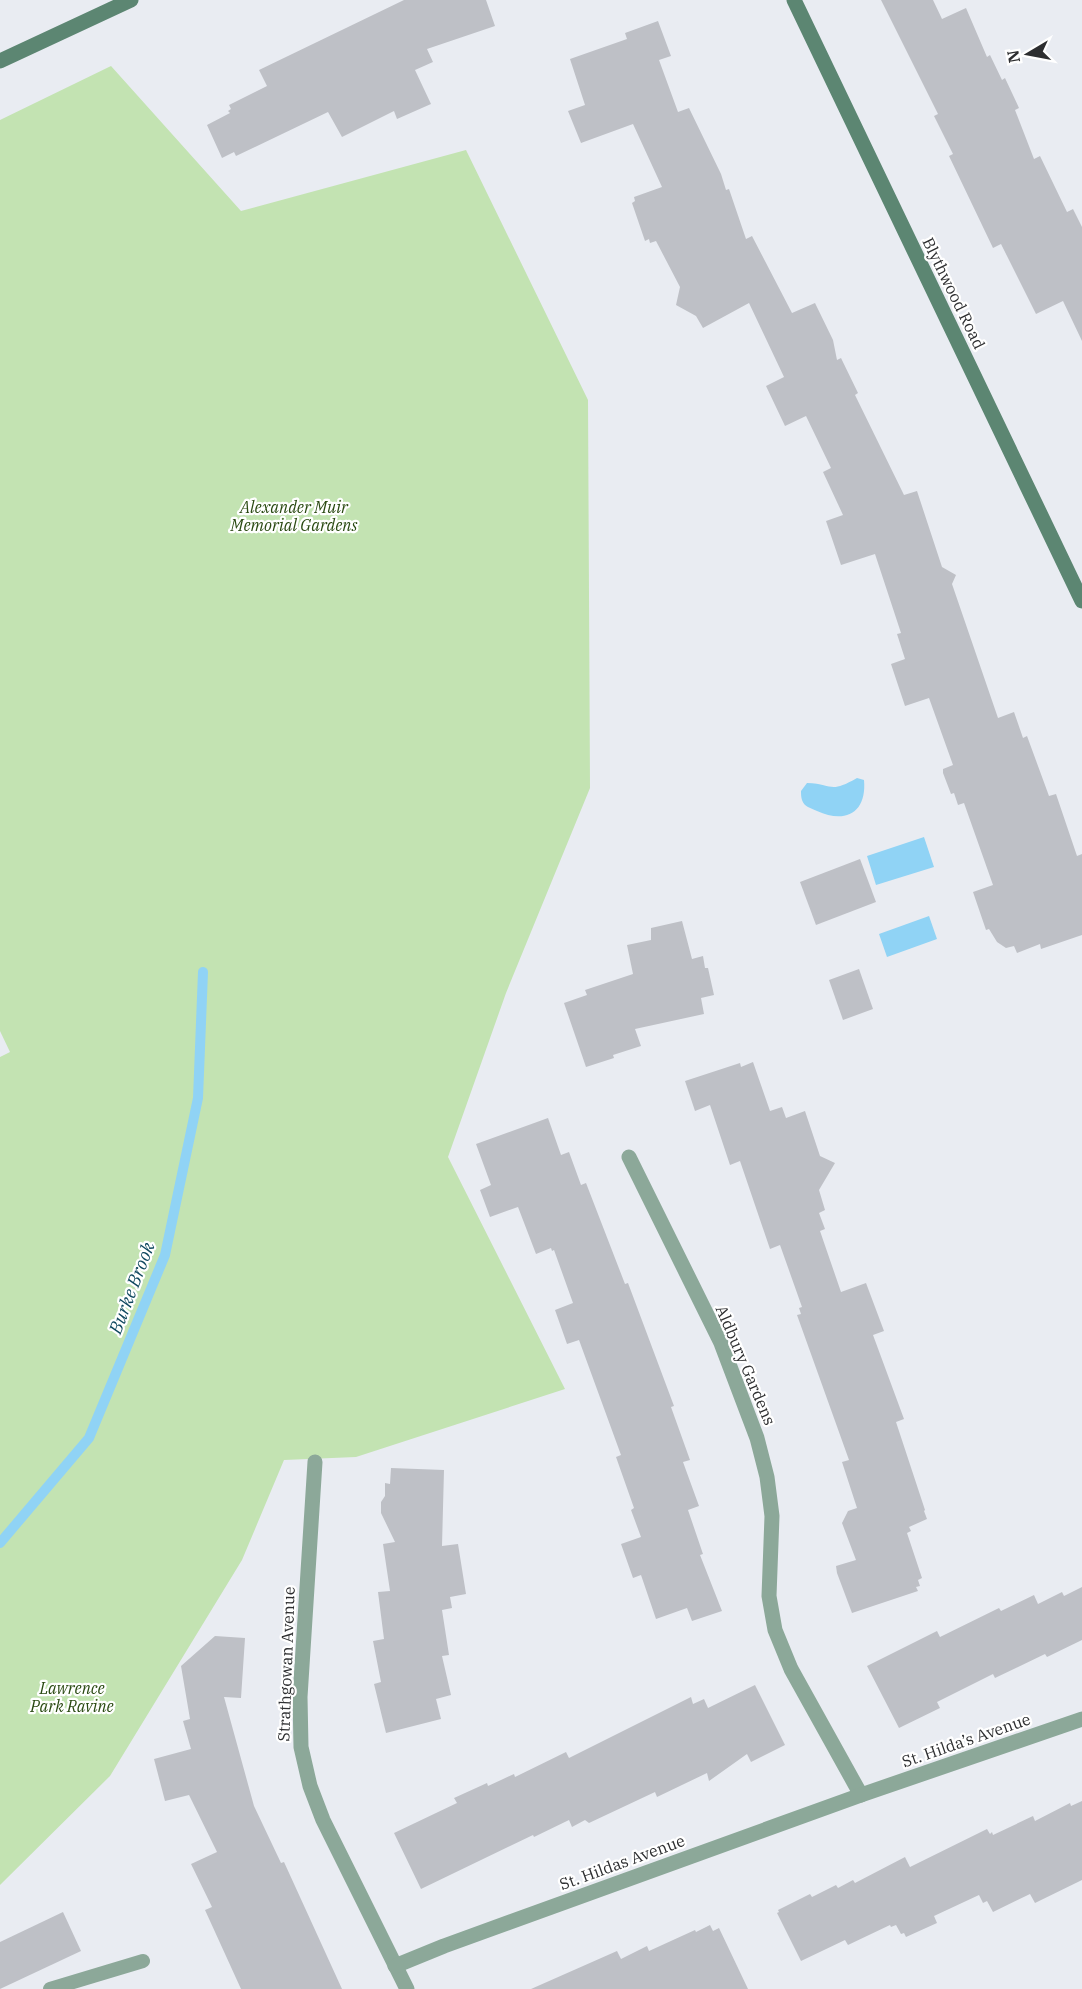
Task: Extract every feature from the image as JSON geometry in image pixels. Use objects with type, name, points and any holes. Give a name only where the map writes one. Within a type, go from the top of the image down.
[{"type":"street","points":[[0,61],[131,0]]},
{"type":"street","name":"Blythwood Road","points":[[794,0],[1082,601]]},
{"type":"street","name":"Aldbury Gardens","points":[[629,1157],[720,1343],[757,1438],[767,1477],[772,1516],[769,1596],[774,1630],[791,1669],[861,1795]]},
{"type":"street","name":"Strathgowan Avenue","points":[[315,1462],[300,1697],[301,1747],[310,1786],[323,1820],[407,1989]]},
{"type":"street","name":"St. Hilda’s Avenue","points":[[861,1795],[1082,1719]]},
{"type":"street","name":"St. Hildas Avenue","points":[[395,1966],[444,1946],[861,1795]]},
{"type":"lane","points":[[50,1989],[143,1961]]},
{"type":"green space","name":"Alexander Muir Memorial Gardens","points":[[111,66],[241,211],[466,150],[588,400],[590,788],[506,993],[448,1157],[565,1389],[356,1457],[284,1460],[242,1560],[110,1776],[0,1885],[0,1057],[10,1052],[0,1031],[0,120]]},
{"type":"water","points":[[857,778],[864,780],[862,801],[858,808],[845,816],[827,815],[808,807],[801,798],[801,791],[807,783],[836,787]]},
{"type":"water","points":[[924,837],[934,867],[876,885],[867,856]]},
{"type":"water","points":[[929,916],[937,939],[887,957],[879,934]]},
{"type":"building","points":[[404,0],[486,0],[495,26],[427,49],[433,62],[415,70],[431,104],[397,119],[394,111],[342,137],[328,112],[236,156],[234,152],[222,158],[207,125],[230,113],[229,105],[267,86],[259,70]]},
{"type":"building","points":[[881,0],[933,0],[942,19],[966,8],[987,57],[990,55],[1002,80],[1005,78],[1019,108],[1015,110],[1034,159],[1040,156],[1067,212],[1073,209],[1082,227],[1082,341],[1063,301],[1036,314],[1001,244],[993,248],[949,156],[953,154],[934,116],[938,114]]},
{"type":"building","points":[[658,21],[671,56],[659,60],[678,112],[689,108],[721,174],[726,190],[729,189],[746,239],[752,236],[792,313],[815,303],[833,340],[837,360],[841,358],[858,393],[855,395],[904,495],[917,491],[942,567],[956,575],[952,584],[998,718],[1014,712],[1023,738],[1027,736],[1049,796],[1056,794],[1077,856],[1082,854],[1082,935],[1041,949],[1040,944],[1017,953],[1014,946],[1006,948],[997,942],[989,929],[986,930],[973,892],[993,885],[964,803],[958,805],[943,773],[943,769],[953,765],[929,698],[905,706],[891,664],[905,659],[897,634],[901,633],[875,554],[841,565],[826,521],[843,515],[823,472],[831,468],[806,416],[785,426],[766,386],[784,377],[749,303],[703,328],[696,316],[676,305],[680,287],[656,241],[650,243],[649,239],[645,241],[632,203],[635,201],[634,197],[662,187],[633,124],[581,143],[568,111],[585,105],[570,59],[627,39],[625,33]]},
{"type":"building","points":[[860,859],[876,902],[816,925],[800,882]]},
{"type":"building","points":[[682,921],[692,959],[703,956],[705,968],[708,968],[714,995],[701,998],[704,1014],[635,1029],[641,1046],[586,1067],[564,1003],[587,995],[585,990],[633,974],[627,945],[651,940],[651,928]]},
{"type":"building","points":[[859,969],[873,1009],[843,1020],[829,980]]},
{"type":"building","points":[[753,1062],[770,1111],[782,1107],[786,1118],[805,1111],[820,1156],[835,1163],[819,1190],[825,1210],[819,1213],[825,1229],[820,1231],[841,1292],[866,1283],[884,1331],[873,1335],[904,1419],[896,1422],[927,1519],[909,1527],[911,1531],[907,1533],[922,1578],[918,1580],[920,1586],[916,1587],[918,1591],[852,1613],[836,1566],[856,1560],[842,1523],[848,1511],[857,1508],[842,1462],[849,1460],[797,1315],[801,1314],[799,1308],[802,1307],[780,1245],[770,1249],[740,1161],[730,1165],[710,1105],[695,1111],[685,1081],[740,1063],[741,1067]]},
{"type":"building","points":[[548,1118],[561,1155],[569,1152],[581,1185],[586,1183],[625,1284],[628,1283],[674,1406],[671,1407],[690,1460],[683,1462],[699,1506],[688,1510],[703,1554],[700,1555],[722,1611],[692,1621],[687,1608],[656,1619],[641,1575],[633,1578],[621,1544],[641,1537],[631,1510],[634,1508],[616,1457],[621,1455],[579,1340],[567,1344],[555,1310],[573,1303],[554,1250],[552,1251],[551,1248],[536,1254],[518,1207],[490,1217],[480,1190],[491,1185],[476,1144]]},
{"type":"building","points":[[391,1468],[444,1470],[442,1546],[458,1544],[466,1594],[450,1597],[452,1608],[442,1610],[449,1655],[442,1656],[451,1695],[436,1699],[441,1719],[386,1733],[374,1684],[381,1682],[373,1641],[384,1639],[378,1592],[390,1591],[383,1544],[395,1542],[381,1513],[381,1502],[385,1496],[385,1483],[390,1484]]},
{"type":"building","points":[[1082,1587],[1082,1640],[1047,1657],[1045,1654],[995,1678],[993,1674],[937,1702],[940,1708],[899,1728],[867,1666],[937,1631],[940,1637],[999,1608],[1001,1611],[1034,1595],[1038,1604],[1062,1592],[1064,1596]]},
{"type":"building","points":[[215,1636],[245,1638],[241,1698],[224,1697],[254,1806],[281,1863],[284,1862],[342,1989],[241,1989],[205,1910],[212,1907],[191,1864],[217,1852],[189,1795],[165,1801],[154,1759],[191,1749],[183,1721],[190,1719],[181,1666]]},
{"type":"building","points":[[755,1685],[785,1745],[751,1762],[747,1754],[709,1781],[707,1773],[657,1797],[655,1792],[589,1823],[585,1820],[572,1827],[569,1820],[421,1889],[394,1833],[457,1803],[454,1798],[487,1783],[488,1786],[514,1774],[515,1777],[566,1752],[569,1758],[691,1697],[693,1704],[704,1699],[708,1708]]},
{"type":"building","points":[[1082,1801],[1082,1880],[1035,1903],[1030,1894],[993,1912],[987,1901],[983,1903],[979,1895],[934,1916],[937,1923],[906,1937],[904,1933],[901,1934],[896,1925],[891,1927],[890,1925],[848,1945],[845,1940],[801,1961],[777,1913],[778,1910],[810,1894],[812,1897],[836,1885],[838,1888],[853,1880],[855,1883],[905,1857],[910,1867],[987,1829],[993,1835],[1033,1816],[1035,1821],[1070,1803],[1071,1806]]},
{"type":"building","points":[[63,1912],[81,1951],[0,1989],[0,1942]]},
{"type":"building","points":[[710,1925],[713,1931],[719,1928],[748,1989],[531,1989],[617,1951],[621,1959],[647,1946],[649,1951]]},
{"type":"waterway","name":"Burke Brook","points":[[0,1543],[89,1438],[165,1255],[198,1098],[203,972]]},
{"type":"park label","name":"Lawrence Park Ravine","points":[[72,1697]]}]
